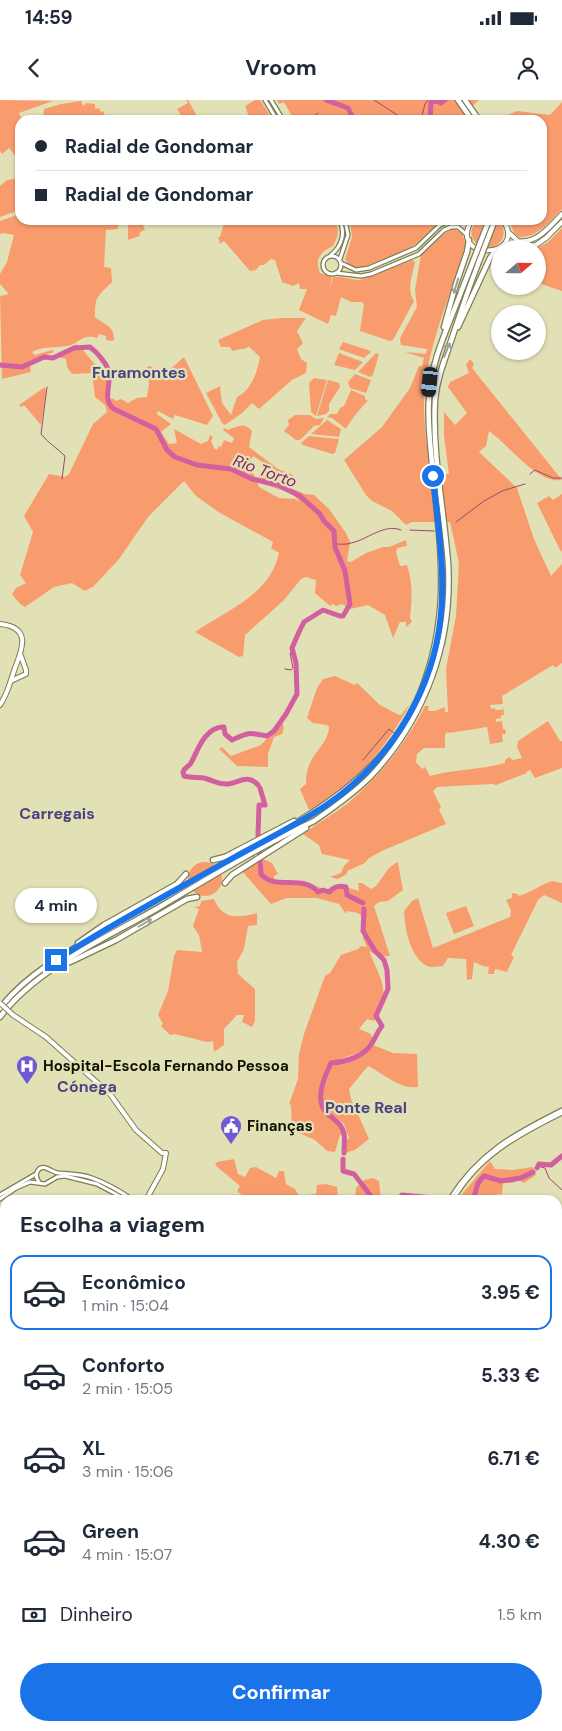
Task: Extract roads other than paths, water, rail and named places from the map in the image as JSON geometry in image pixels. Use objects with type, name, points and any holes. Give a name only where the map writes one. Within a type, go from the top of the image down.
[{"type":"highway","points":[[458,100],[468,115]]},
{"type":"highway","points":[[465,100],[476,115]]},
{"type":"highway","points":[[453,336],[461,301],[487,225]]},
{"type":"highway","points":[[443,336],[461,301],[493,225]]},
{"type":"highway","points":[[70,951],[314,822],[350,795],[370,777],[389,755],[409,726],[425,696],[437,664],[445,630],[448,597],[429,400],[434,362],[467,252],[468,238]]},
{"type":"highway","points":[[434,458],[437,384],[444,359],[491,257]]},
{"type":"highway","points":[[213,860],[225,857],[310,815],[326,805],[366,772],[384,751],[412,709],[431,663],[439,630],[445,564]]},
{"type":"highway","points":[[0,1017],[9,1005],[31,984],[298,821]]},
{"type":"highway","points":[[225,883],[232,875],[302,828]]},
{"type":"highway","points":[[0,1008],[26,980],[70,951],[104,925],[177,884],[186,874]]},
{"type":"highway","points":[[54,970],[116,940],[187,899],[197,897]]},
{"type":"main road","points":[[265,100],[274,115]]},
{"type":"main road","points":[[271,100],[280,115]]},
{"type":"main road","points":[[505,225],[513,238],[528,241],[542,234],[562,214]]},
{"type":"main road","points":[[543,240],[562,222]]},
{"type":"main road","points":[[342,225],[342,238],[336,251],[323,262],[324,268],[328,272],[343,272],[354,276],[371,274],[419,254],[444,230],[451,227],[458,227],[474,247],[486,252],[491,251]]},
{"type":"main road","points":[[336,273],[340,269],[340,262],[348,234],[346,225]]},
{"type":"main road","points":[[330,256],[336,256],[340,262],[356,270],[369,268],[416,248],[440,225]]},
{"type":"main road","points":[[468,238],[471,225]]},
{"type":"main road","points":[[506,240],[507,230]]},
{"type":"main road","points":[[0,624],[9,625],[18,630],[22,643],[21,656],[7,693],[0,704]]},
{"type":"main road","points":[[12,680],[26,674],[21,656]]},
{"type":"main road","points":[[15,669],[21,665],[24,666]]},
{"type":"main road","points":[[15,669],[19,677]]},
{"type":"main road","points":[[0,1003],[46,1037],[110,1094],[136,1130],[162,1153],[160,1156],[164,1159],[161,1175],[148,1195]]},
{"type":"main road","points":[[455,1195],[469,1176],[497,1150],[516,1136],[562,1112]]},
{"type":"main road","points":[[0,1195],[42,1168],[91,1177],[124,1195]]},
{"type":"main road","points":[[50,1170],[53,1175],[52,1180]]},
{"type":"main road","points":[[36,1173],[36,1179],[40,1183]]},
{"type":"main road","points":[[7,1195],[33,1181],[47,1184],[57,1177],[65,1176],[89,1180],[119,1195]]},
{"type":"waterway","points":[[326,100],[348,108],[352,115]]},
{"type":"waterway","points":[[374,100],[397,115]]},
{"type":"waterway","points":[[422,115],[428,100]]},
{"type":"waterway","points":[[430,115],[431,102],[437,101],[441,103],[445,100]]},
{"type":"waterway","name":"Rio Torto","points":[[0,365],[22,367],[44,357],[53,358],[74,348],[90,347],[101,358],[108,369],[108,401],[110,405],[114,409],[156,429],[167,450],[175,457],[197,465],[231,469],[252,479],[278,485],[300,496],[320,514],[334,531],[335,547],[345,571],[350,604],[343,616],[323,610],[304,622],[292,648],[296,663],[297,694],[286,714],[274,731],[267,736],[249,734],[232,740],[225,734],[224,727],[217,728],[203,740],[191,763],[183,772],[184,776],[204,778],[222,784],[247,779],[258,785]]},
{"type":"waterway","points":[[47,387],[41,434],[65,456],[62,479]]},
{"type":"waterway","points":[[530,474],[535,470],[553,478],[562,478]]},
{"type":"waterway","points":[[456,522],[484,501],[502,491],[525,484]]},
{"type":"waterway","points":[[335,544],[349,544],[382,530],[395,528],[401,530]]},
{"type":"waterway","points":[[410,530],[434,531]]},
{"type":"waterway","name":"Rio Torto","points":[[285,669],[291,670],[293,668],[290,653],[293,651]]},
{"type":"waterway","points":[[363,760],[389,729],[394,733]]},
{"type":"waterway","name":"Rio Torto","points":[[260,788],[265,805],[259,805],[258,834],[261,874],[267,879],[274,881],[305,884],[318,892],[323,890],[329,892],[338,886],[346,887],[347,895],[363,903]]},
{"type":"waterway","name":"Rio Torto","points":[[344,1153],[343,1129],[323,1107],[321,1101],[322,1088],[331,1063],[348,1060],[369,1048],[382,1026],[376,1016],[388,989],[387,970],[384,960],[375,951],[363,931],[364,909]]},
{"type":"waterway","name":"Rio Torto","points":[[537,1168],[539,1164],[551,1165],[562,1156]]},
{"type":"waterway","name":"Rio Torto","points":[[343,1159],[343,1171],[354,1174],[370,1195]]},
{"type":"waterway","points":[[538,1166],[545,1168],[549,1178],[562,1190]]},
{"type":"waterway","name":"Rio Torto","points":[[475,1195],[478,1183],[484,1176],[501,1181],[521,1178],[533,1172]]},
{"type":"place","name":"Hospital-Escola Fernando Pessoa","points":[[27,1085]]},
{"type":"place","name":"Finanças","points":[[231,1145]]},
{"type":"district","name":"Furamontes","points":[[139,372]]},
{"type":"district","name":"Carregais","points":[[57,813]]},
{"type":"district","name":"Cónega","points":[[87,1086]]},
{"type":"district","name":"Ponte Real","points":[[366,1107]]}]
